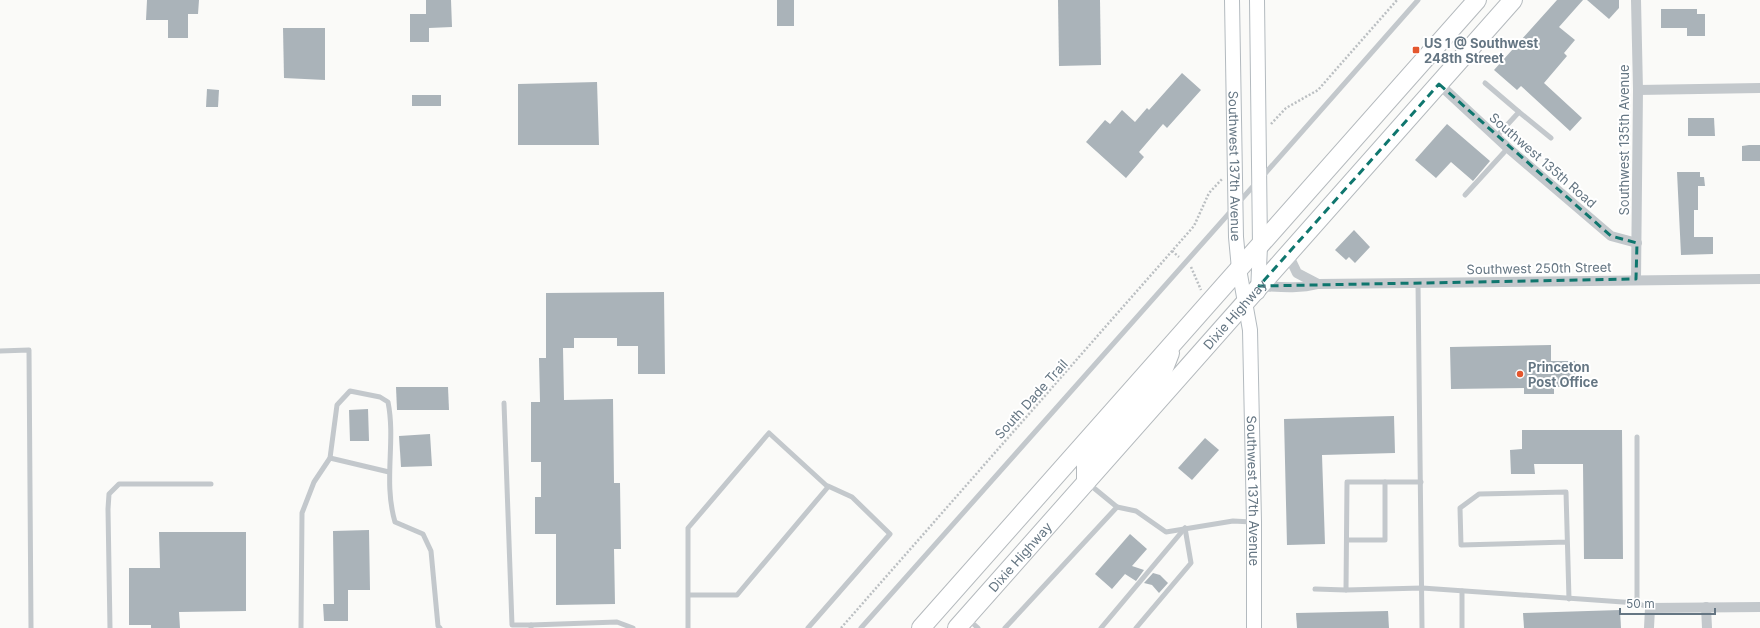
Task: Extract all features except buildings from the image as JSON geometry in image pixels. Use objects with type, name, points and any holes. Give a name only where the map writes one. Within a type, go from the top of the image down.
[{"type":"highway","name":"Dixie Highway","points":[[921,628],[1477,0]]},
{"type":"highway","name":"Dixie Highway","points":[[967,625],[1086,482],[1513,0]]},
{"type":"highway","points":[[1086,482],[1086,464],[1092,454],[1159,381],[1176,339]]},
{"type":"main road","name":"Southwest 137th Avenue","points":[[1232,0],[1236,237],[1244,304],[1250,330],[1254,522],[1254,628]]},
{"type":"main road","name":"Southwest 137th Avenue","points":[[1250,330],[1259,286],[1260,246],[1257,0]]},
{"type":"street","name":"Southwest 135th Avenue","points":[[1636,0],[1638,90],[1636,279]]},
{"type":"street","name":"Southwest 135th Road","points":[[1439,84],[1508,148],[1612,236],[1637,244]]},
{"type":"street","points":[[1638,90],[1760,88]]},
{"type":"street","name":"Southwest 250th Street","points":[[1288,254],[1297,273],[1318,284]]},
{"type":"street","name":"Southwest 250th Street","points":[[1259,286],[1307,287],[1318,284],[1636,279],[1760,279]]},
{"type":"street","points":[[1706,607],[1707,628]]},
{"type":"street","points":[[1649,628],[1650,608],[1760,607]]},
{"type":"lane","points":[[861,628],[1418,0]]},
{"type":"lane","points":[[1485,83],[1550,138]]},
{"type":"lane","points":[[1496,137],[1518,112]]},
{"type":"lane","points":[[1465,195],[1508,148]]},
{"type":"lane","points":[[1418,283],[1422,628]]},
{"type":"lane","points":[[0,351],[29,350],[30,628]]},
{"type":"lane","points":[[302,628],[302,513],[314,482],[330,458],[337,405],[350,391],[380,397],[388,402],[391,417],[389,472],[390,504],[395,522],[423,534],[431,552],[438,626],[440,628]]},
{"type":"lane","points":[[504,403],[512,625],[531,626],[617,622],[633,628]]},
{"type":"lane","points":[[688,628],[688,528],[769,433],[828,486],[852,496],[890,534],[808,628]]},
{"type":"lane","points":[[1637,437],[1637,603]]},
{"type":"lane","points":[[330,458],[389,472]]},
{"type":"lane","points":[[1086,482],[1117,507],[1136,511],[1166,532],[1233,521],[1254,522]]},
{"type":"lane","points":[[1346,590],[1347,482],[1421,482]]},
{"type":"lane","points":[[1347,540],[1385,540],[1385,482]]},
{"type":"lane","points":[[110,628],[110,494],[119,484],[211,484]]},
{"type":"lane","points":[[688,595],[737,595],[828,486]]},
{"type":"lane","points":[[1567,542],[1461,545],[1460,508],[1479,494],[1566,492],[1569,599]]},
{"type":"lane","points":[[1004,628],[1117,507]]},
{"type":"lane","points":[[1101,628],[1185,528]]},
{"type":"lane","points":[[1136,628],[1191,563],[1185,528]]},
{"type":"lane","points":[[1315,589],[1346,590],[1422,588],[1637,603],[1650,608]]},
{"type":"lane","points":[[1462,591],[1462,628]]},
{"type":"path","points":[[1268,127],[1286,108],[1318,90],[1397,0]]},
{"type":"path","name":"South Dade Trail","points":[[841,628],[1194,226],[1209,193],[1225,176]]},
{"type":"path","points":[[1172,251],[1179,257]]},
{"type":"path","points":[[1191,268],[1203,296]]},
{"type":"highlighted area","points":[[1439,84],[1611,236],[1637,243],[1636,279],[1259,286]]},
{"type":"place","name":"US 1 @ Southwest 248th Street","points":[[1416,50]]},
{"type":"place","name":"Princeton Post Office","points":[[1520,374]]}]
